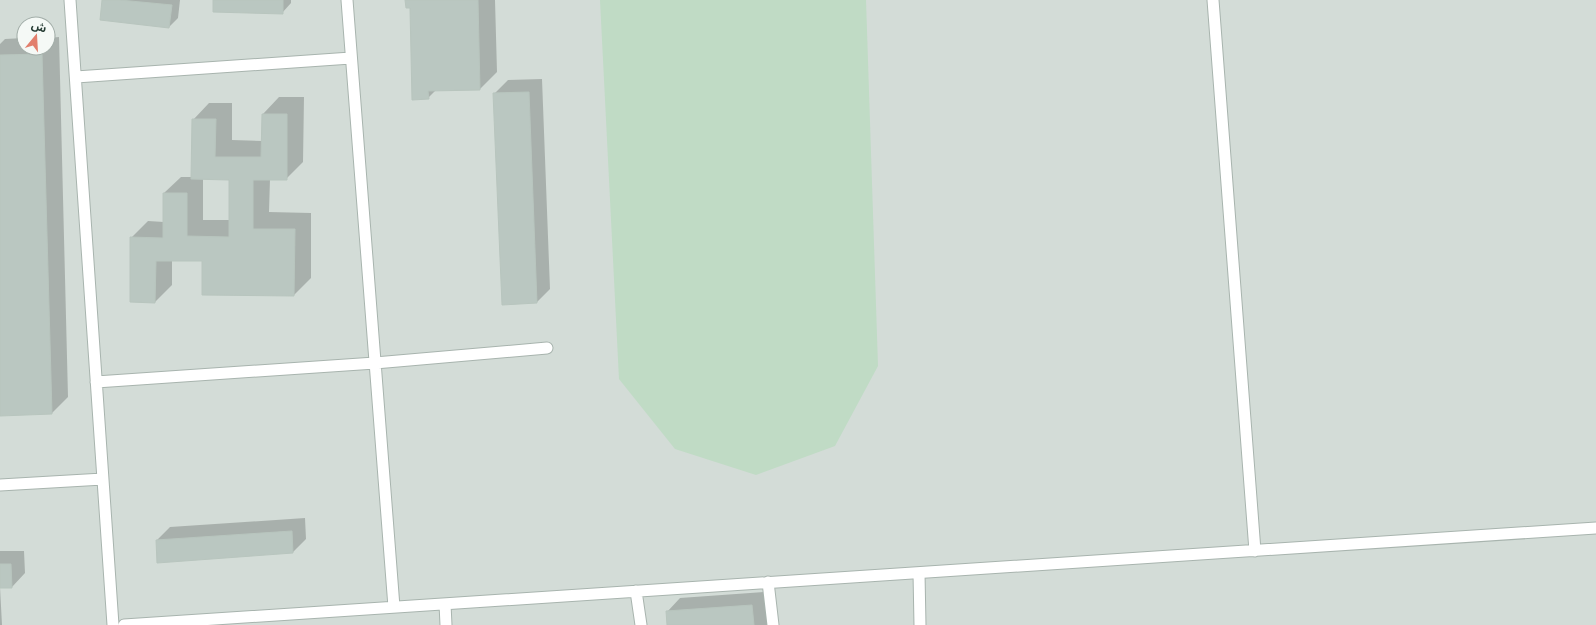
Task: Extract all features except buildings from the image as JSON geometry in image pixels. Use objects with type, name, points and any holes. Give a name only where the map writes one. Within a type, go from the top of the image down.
[{"type":"lane","points":[[70,0],[113,625]]},
{"type":"lane","points":[[347,0],[394,607]]},
{"type":"lane","points":[[1213,0],[1255,551]]},
{"type":"lane","points":[[76,77],[351,58]]},
{"type":"lane","points":[[96,382],[375,363],[546,348]]},
{"type":"lane","points":[[0,485],[103,479]]},
{"type":"lane","points":[[124,625],[1596,528]]},
{"type":"lane","points":[[919,573],[920,625]]},
{"type":"lane","points":[[768,582],[774,625]]},
{"type":"lane","points":[[636,591],[640,625]]},
{"type":"lane","points":[[445,604],[446,625]]},
{"type":"shaded area","points":[[0,0],[1596,0],[1596,625],[0,625]]},
{"type":"green space","points":[[600,0],[866,0],[878,366],[835,446],[756,475],[675,449],[619,379]]}]
